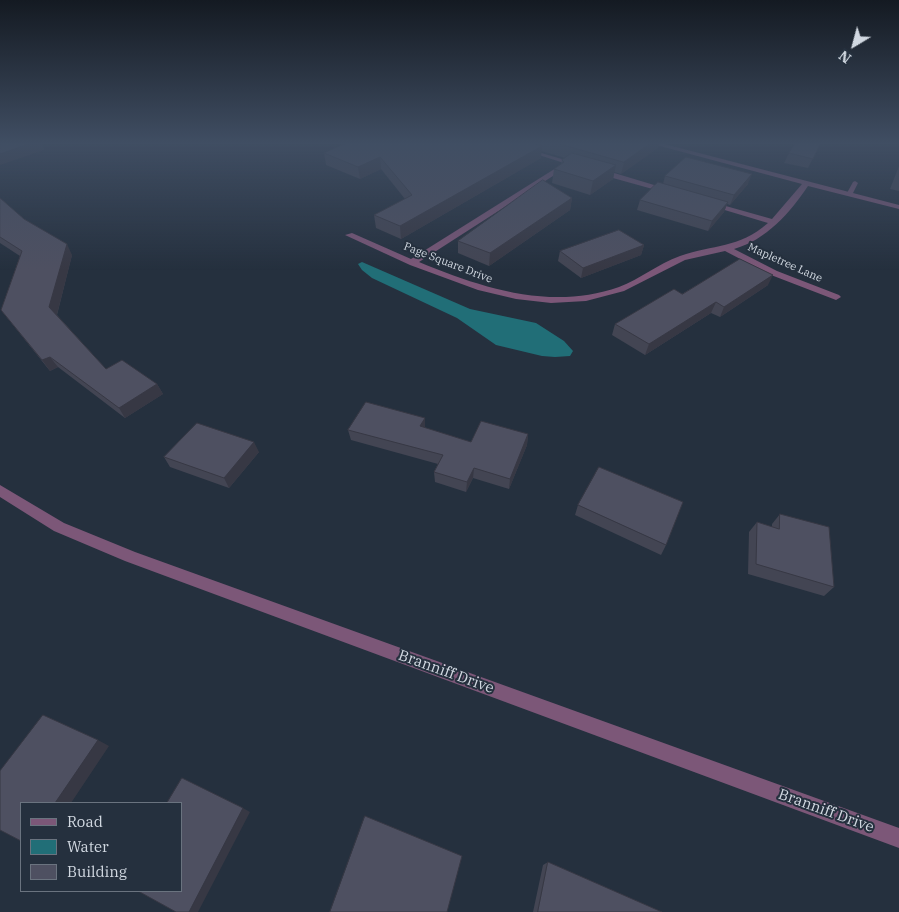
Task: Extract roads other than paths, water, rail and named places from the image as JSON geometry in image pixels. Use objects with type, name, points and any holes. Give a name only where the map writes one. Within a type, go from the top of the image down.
[{"type":"street","points":[[413,262],[535,185]]},
{"type":"street","points":[[645,185],[678,194]]},
{"type":"street","name":"Page Square Drive","points":[[348,235],[475,287],[500,294],[532,299],[562,299],[603,294],[621,289],[683,258],[726,248],[755,238],[773,222],[805,185]]},
{"type":"street","points":[[817,185],[899,208]]},
{"type":"street","points":[[703,201],[773,222]]},
{"type":"street","name":"Mapletree Lane","points":[[726,248],[774,273],[836,297]]},
{"type":"street","name":"Branniff Drive","points":[[0,490],[58,527],[130,557],[899,838]]},
{"type":"lane","points":[[850,193],[853,185]]},
{"type":"water","points":[[362,262],[470,309],[536,323],[564,341],[573,351],[570,356],[542,356],[496,345],[457,318],[372,278],[358,264]]}]
